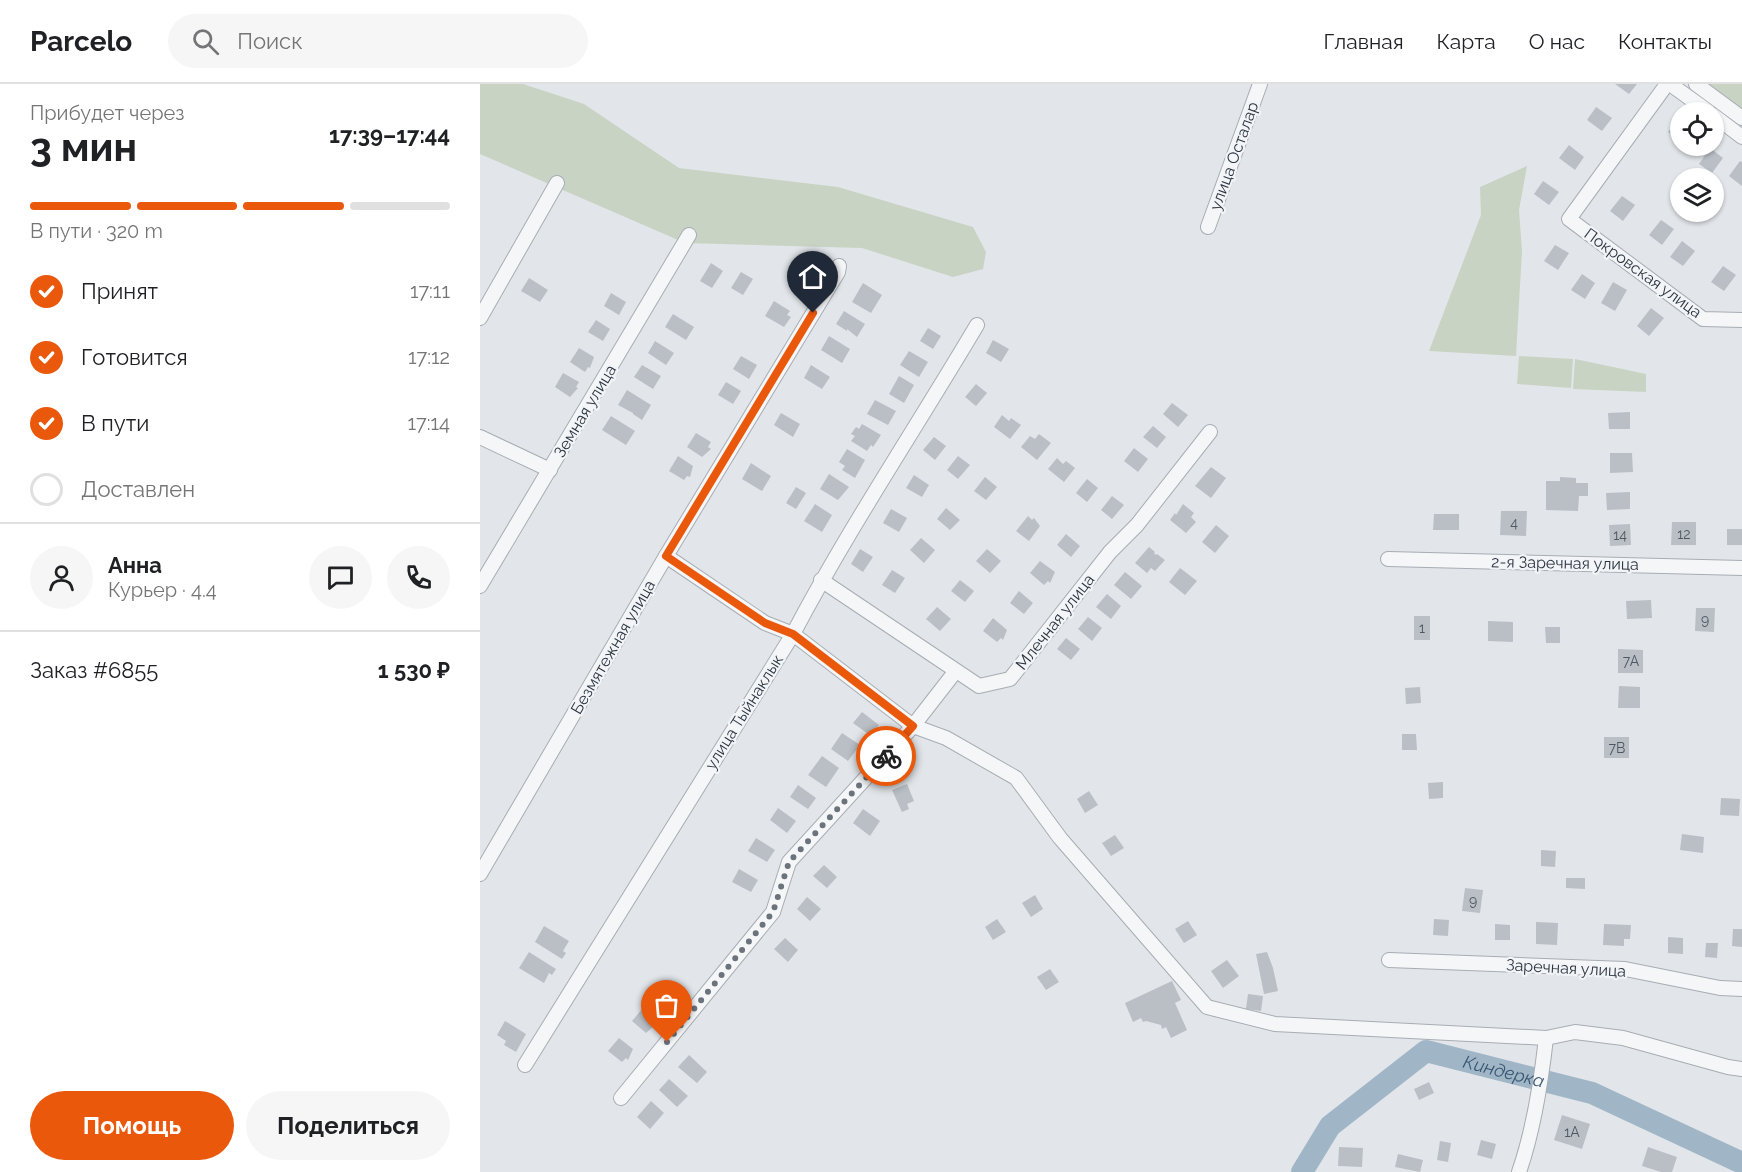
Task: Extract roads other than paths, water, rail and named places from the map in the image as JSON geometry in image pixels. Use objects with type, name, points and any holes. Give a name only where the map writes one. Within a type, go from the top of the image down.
[{"type":"street","name":"улица Осталар","points":[[1208,227],[1260,84]]},
{"type":"street","name":"Покровская улица","points":[[1695,102],[1669,84],[1569,219],[1703,319],[1742,320]]},
{"type":"street","points":[[1696,84],[1742,118]]},
{"type":"street","points":[[1724,123],[1742,137]]},
{"type":"street","points":[[480,318],[557,183]]},
{"type":"street","name":"Земная улица","points":[[480,586],[689,235]]},
{"type":"street","name":"Безмятежная улица","points":[[480,874],[666,556],[838,272],[839,266]]},
{"type":"street","name":"улица Тыйнаклык","points":[[525,1065],[793,634],[821,580],[922,419],[977,325]]},
{"type":"street","name":"Млечная улица","points":[[821,580],[979,686],[1010,679],[1110,552],[1137,525],[1210,432]]},
{"type":"street","points":[[480,437],[550,470]]},
{"type":"street","points":[[666,556],[765,623],[793,634],[913,726],[946,738],[1016,778],[1060,838],[1207,1007],[1275,1024],[1546,1038],[1575,1032],[1623,1038],[1742,1069]]},
{"type":"street","name":"2-я Заречная улица","points":[[1388,559],[1742,568]]},
{"type":"street","points":[[621,1098],[773,912],[789,862],[913,726],[955,672]]},
{"type":"street","name":"Заречная улица","points":[[1389,960],[1625,969],[1720,988],[1742,989]]},
{"type":"street","points":[[1519,1172],[1527,1150],[1543,1068],[1546,1038]]},
{"type":"waterway","name":"Киндерка","points":[[1302,1172],[1330,1126],[1426,1051],[1592,1093],[1742,1163]]}]
